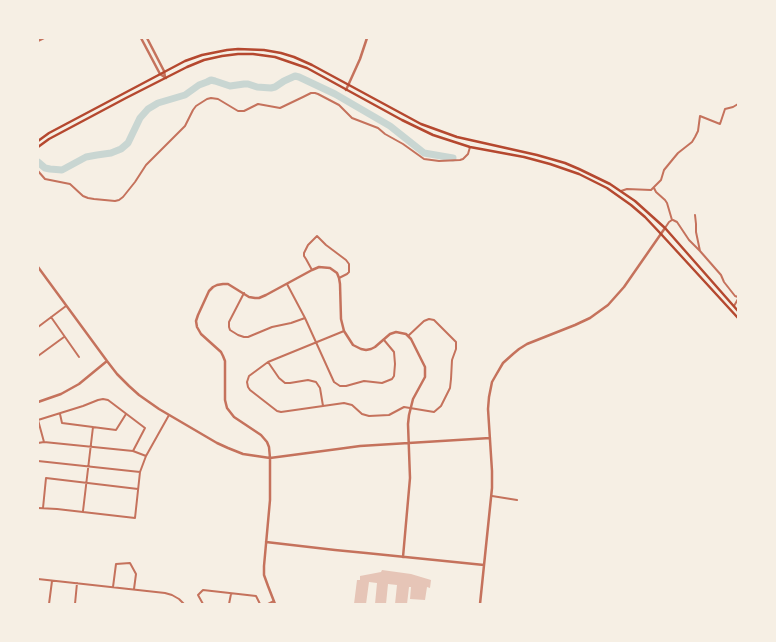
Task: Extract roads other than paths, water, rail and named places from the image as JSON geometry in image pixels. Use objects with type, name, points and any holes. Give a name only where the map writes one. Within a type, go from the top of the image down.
[{"type":"main road","points":[[38,140],[185,61],[202,55],[227,50],[249,49],[270,51],[294,57],[312,65],[403,115],[434,130],[457,138],[537,155],[565,163],[595,176],[621,191],[649,213],[738,311]]},
{"type":"main road","points":[[39,146],[64,131],[187,67],[204,60],[238,54],[253,54],[275,57],[307,68],[421,130],[470,147],[524,157],[550,164],[579,174],[607,188],[645,217],[738,318]]},
{"type":"street","points":[[38,41],[44,38]]},
{"type":"street","points":[[142,38],[160,74],[166,78]]},
{"type":"street","points":[[147,38],[166,78]]},
{"type":"street","points":[[346,90],[360,59],[367,38]]},
{"type":"street","points":[[38,171],[45,179],[70,184],[83,196],[88,198],[115,201],[119,200],[135,182],[146,165],[185,126],[196,106],[206,99],[211,98],[218,99],[238,111],[244,111],[258,104],[280,108],[303,96],[315,93],[339,105],[352,118],[378,128],[424,159],[444,161],[460,160],[468,154],[470,147]]},
{"type":"street","points":[[621,191],[627,188],[651,190],[654,188],[661,180],[664,170],[678,152],[695,138],[698,131],[700,116],[720,124],[725,109],[738,104]]},
{"type":"street","points":[[654,188],[667,203],[672,220],[677,222],[683,233],[721,275],[724,282],[738,298],[734,306]]},
{"type":"street","points":[[695,215],[696,232],[700,251]]},
{"type":"street","points":[[480,604],[492,496],[488,409],[490,390],[496,375],[503,363],[527,344],[590,318],[608,305],[624,287],[664,228],[672,220]]},
{"type":"street","points":[[312,270],[304,256],[304,253],[308,245],[317,236],[349,264],[349,272],[339,278]]},
{"type":"street","points":[[38,267],[117,374],[139,395],[169,415],[217,443],[243,454],[270,458],[338,448],[490,438]]},
{"type":"street","points":[[268,604],[275,602],[264,575],[270,500],[269,447],[261,435],[234,417],[227,408],[225,361],[221,352],[201,334],[197,327],[196,321],[209,291],[217,284],[228,284],[249,297],[259,298],[319,267],[330,268],[337,273],[339,278],[341,319],[344,331],[353,345],[361,349],[371,349],[390,334],[396,332],[408,336],[414,344],[425,367],[426,377],[413,399],[408,424],[410,478],[403,557]]},
{"type":"street","points":[[287,284],[305,318],[334,382],[340,386],[342,387],[364,381],[382,383],[392,379],[394,376],[395,356],[394,352],[384,340]]},
{"type":"street","points":[[244,293],[229,322],[230,330],[244,337],[248,337],[272,327],[305,318]]},
{"type":"street","points":[[38,327],[66,306]]},
{"type":"street","points":[[51,318],[79,357]]},
{"type":"street","points":[[344,331],[268,362],[248,376],[248,387],[277,411],[281,412],[344,403],[352,405],[362,414],[369,416],[389,415],[404,407],[434,412],[441,406],[450,388],[452,379],[452,360],[457,345],[456,342],[432,319],[427,320],[408,336]]},
{"type":"street","points":[[38,356],[64,337]]},
{"type":"street","points":[[38,402],[61,394],[76,386],[107,361]]},
{"type":"street","points":[[268,362],[278,378],[285,383],[308,380],[316,382],[320,388],[323,406]]},
{"type":"street","points":[[44,442],[38,420],[103,399],[108,400],[145,428],[133,451]]},
{"type":"street","points":[[60,414],[62,423],[116,430],[126,414]]},
{"type":"street","points":[[38,508],[135,518],[140,472],[146,456],[169,415]]},
{"type":"street","points":[[83,512],[93,427]]},
{"type":"street","points":[[38,443],[44,442],[133,451],[146,456]]},
{"type":"street","points":[[38,461],[140,472]]},
{"type":"street","points":[[43,508],[46,478],[138,489]]},
{"type":"street","points":[[492,496],[517,500]]},
{"type":"street","points":[[266,542],[484,565]]},
{"type":"street","points":[[113,587],[116,564],[130,563],[136,574],[134,589]]},
{"type":"street","points":[[38,579],[165,593],[179,599],[184,604]]},
{"type":"street","points":[[50,604],[52,581]]},
{"type":"street","points":[[75,604],[77,584]]},
{"type":"street","points":[[203,604],[198,595],[203,590],[256,596],[260,604]]},
{"type":"street","points":[[229,604],[231,594]]},
{"type":"waterway","points":[[38,162],[45,168],[62,170],[86,157],[111,153],[121,149],[128,143],[140,118],[148,109],[158,103],[185,95],[199,85],[211,80],[230,86],[248,84],[257,87],[271,88],[295,76],[335,94],[390,126],[424,153],[453,158]]}]
